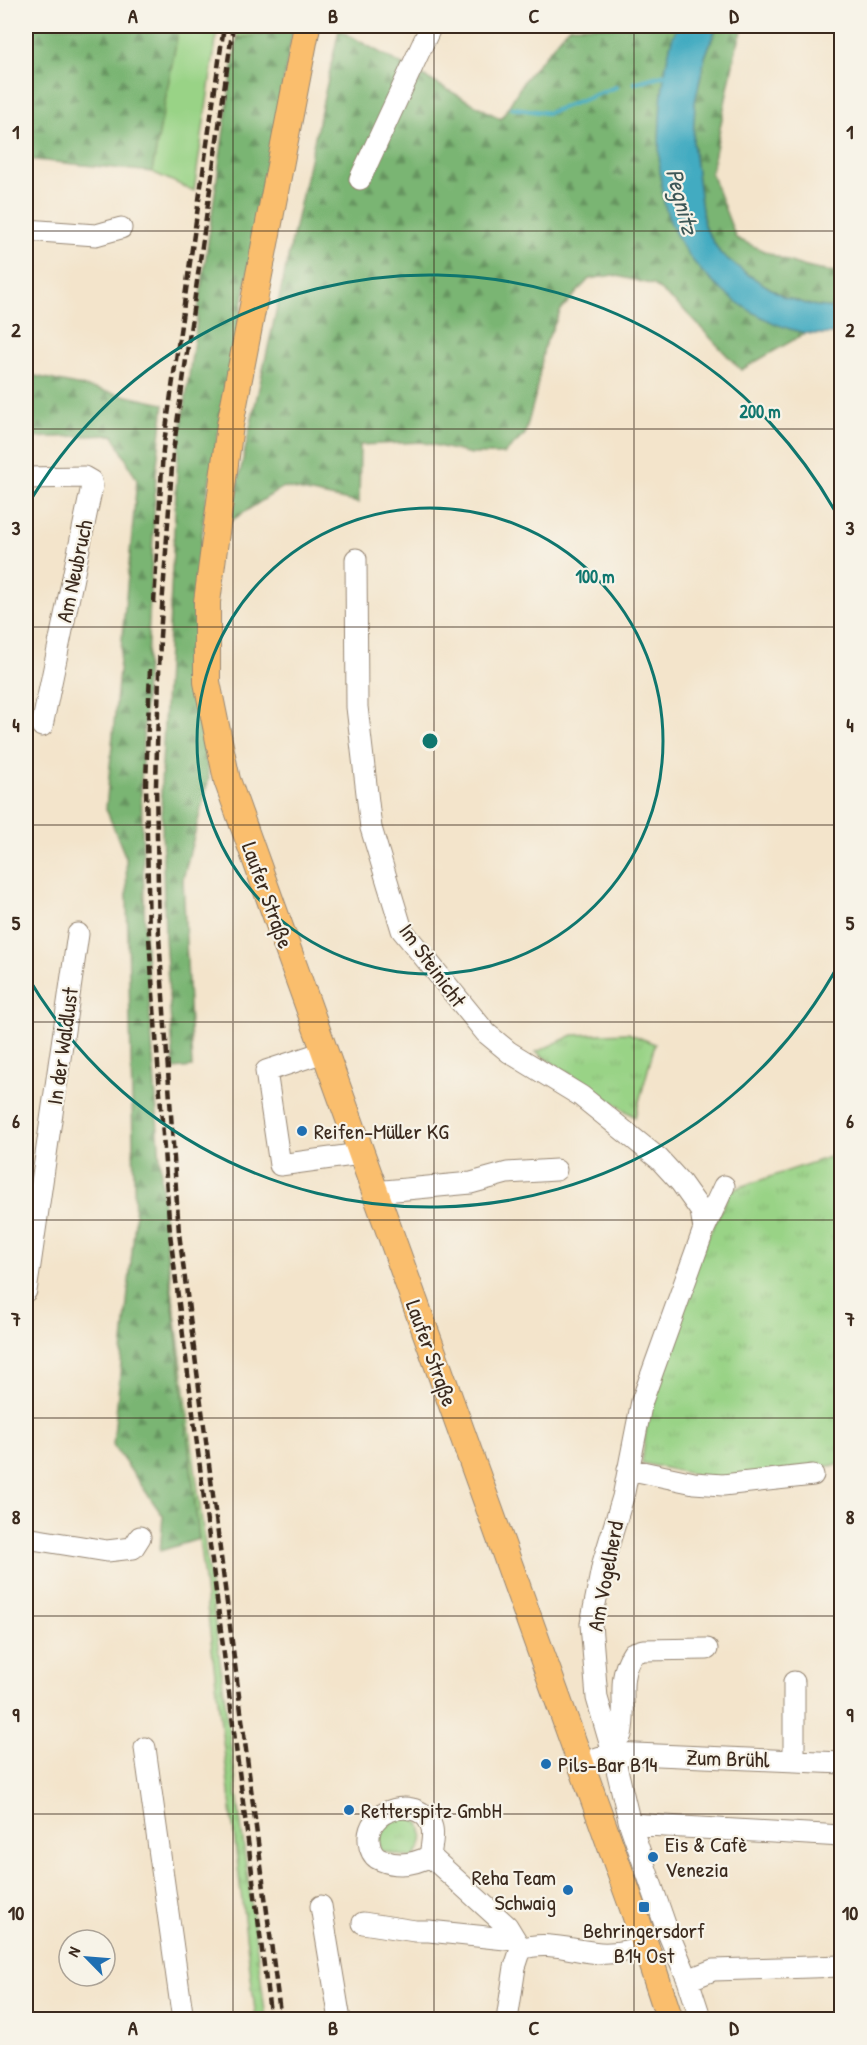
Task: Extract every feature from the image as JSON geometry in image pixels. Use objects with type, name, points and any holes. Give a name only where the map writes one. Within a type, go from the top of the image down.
[{"type":"main road","name":"Laufer Straße","points":[[307,26],[230,425],[207,603],[207,682],[227,780],[580,1764],[652,1938],[670,2019]]},
{"type":"street","points":[[360,179],[431,26]]},
{"type":"street","points":[[26,230],[96,236],[121,228]]},
{"type":"street","name":"Am Neubruch","points":[[26,478],[84,477],[91,481],[92,486],[42,726]]},
{"type":"street","name":"Im Steinicht","points":[[356,559],[357,707],[371,828],[402,930],[486,1033],[509,1052],[581,1096],[659,1159],[681,1183],[701,1211],[704,1229]]},
{"type":"street","name":"In der Waldlust","points":[[26,1291],[28,1264],[78,934]]},
{"type":"street","points":[[324,1052],[266,1071],[280,1165],[360,1154]]},
{"type":"street","points":[[374,1192],[471,1183],[507,1173],[556,1170]]},
{"type":"street","points":[[704,1229],[724,1186]]},
{"type":"street","name":"Am Vogelherd","points":[[612,1747],[597,1698],[591,1624],[603,1563],[622,1497],[642,1401],[704,1229]]},
{"type":"street","points":[[628,1469],[694,1483],[723,1485],[813,1475]]},
{"type":"street","points":[[26,1538],[107,1551],[133,1548],[140,1537]]},
{"type":"street","points":[[612,1747],[621,1735],[623,1726],[622,1680],[626,1663],[633,1653],[643,1650],[707,1649]]},
{"type":"street","points":[[794,1682],[794,1761]]},
{"type":"street","name":"Zum Brühl","points":[[580,1764],[612,1747],[842,1763]]},
{"type":"street","name":"Laufer Straße","points":[[612,1747],[630,1824],[652,1938],[688,1980],[701,2019]]},
{"type":"street","points":[[145,1748],[183,2019]]},
{"type":"street","points":[[630,1824],[842,1836]]},
{"type":"street","points":[[430,1856],[495,1914],[507,1926],[518,1944],[507,2019]]},
{"type":"street","points":[[321,1906],[340,2019]]},
{"type":"street","points":[[363,1923],[600,1953],[624,1953],[652,1938]]},
{"type":"street","points":[[688,1980],[713,1970],[842,1966]]},
{"type":"green space","points":[[26,26],[176,26],[177,38],[152,172],[26,159]]},
{"type":"green space","points":[[176,26],[218,26],[194,191],[152,172],[177,38]]},
{"type":"green space","points":[[239,26],[293,26],[293,30],[237,38]]},
{"type":"green space","points":[[570,26],[678,26],[670,46],[709,279],[755,311],[778,323],[806,333],[741,370],[684,310],[654,285],[613,275],[589,279],[561,310],[544,347],[536,393],[525,434],[504,454],[471,454],[421,442],[360,445],[359,503],[283,487],[229,522],[339,30],[501,119],[525,79]]},
{"type":"green space","points":[[717,26],[744,26],[736,49],[711,173],[736,238],[800,265],[841,272],[841,309],[810,305],[784,297],[747,274],[720,253],[704,226],[693,142],[695,102],[705,57]]},
{"type":"green space","points":[[293,30],[205,506],[196,596],[197,699],[209,778],[183,879],[192,1067],[174,1069],[165,937],[161,785],[178,453],[237,38]]},
{"type":"green space","points":[[26,374],[164,404],[156,473],[141,784],[145,938],[165,1235],[199,1539],[160,1551],[163,1516],[113,1445],[135,1221],[126,858],[106,809],[137,480],[113,435],[26,438]]},
{"type":"green space","points":[[628,1033],[655,1044],[635,1117],[536,1052],[573,1035]]},
{"type":"green space","points":[[841,1153],[841,1464],[728,1482],[642,1463],[649,1404],[696,1261],[731,1190]]},
{"type":"green space","points":[[165,1235],[266,2019],[256,2019]]},
{"type":"green space","points":[[402,1813],[420,1823],[422,1828],[421,1846],[412,1858],[381,1851],[376,1829]]},
{"type":"water","name":"Pegnitz","points":[[678,26],[717,26],[705,57],[695,102],[693,142],[704,226],[720,253],[747,274],[784,297],[810,305],[841,309],[841,334],[805,333],[763,318],[724,292],[706,276],[678,239],[664,202],[659,134],[666,65],[673,36]]},
{"type":"waterway","points":[[635,83],[670,73]]},
{"type":"waterway","points":[[512,108],[548,113],[616,87]]},
{"type":"railway","points":[[154,603],[163,450],[224,26]]},
{"type":"railway","points":[[233,26],[173,452],[160,636],[156,785],[159,937],[179,1233],[281,2020]]},
{"type":"railway","points":[[150,669],[146,784],[149,937],[170,1234],[271,2020]]},
{"type":"place","name":"Reifen-Müller KG","points":[[302,1131]]},
{"type":"place","name":"Pils-Bar B14","points":[[546,1764]]},
{"type":"place","name":"Retterspitz GmbH","points":[[349,1810]]},
{"type":"place","name":"Eis & Cafè Venezia","points":[[653,1857]]},
{"type":"place","name":"Reha Team Schwaig","points":[[568,1890]]},
{"type":"place","name":"Behringersdorf B14 Ost","points":[[644,1907]]}]
